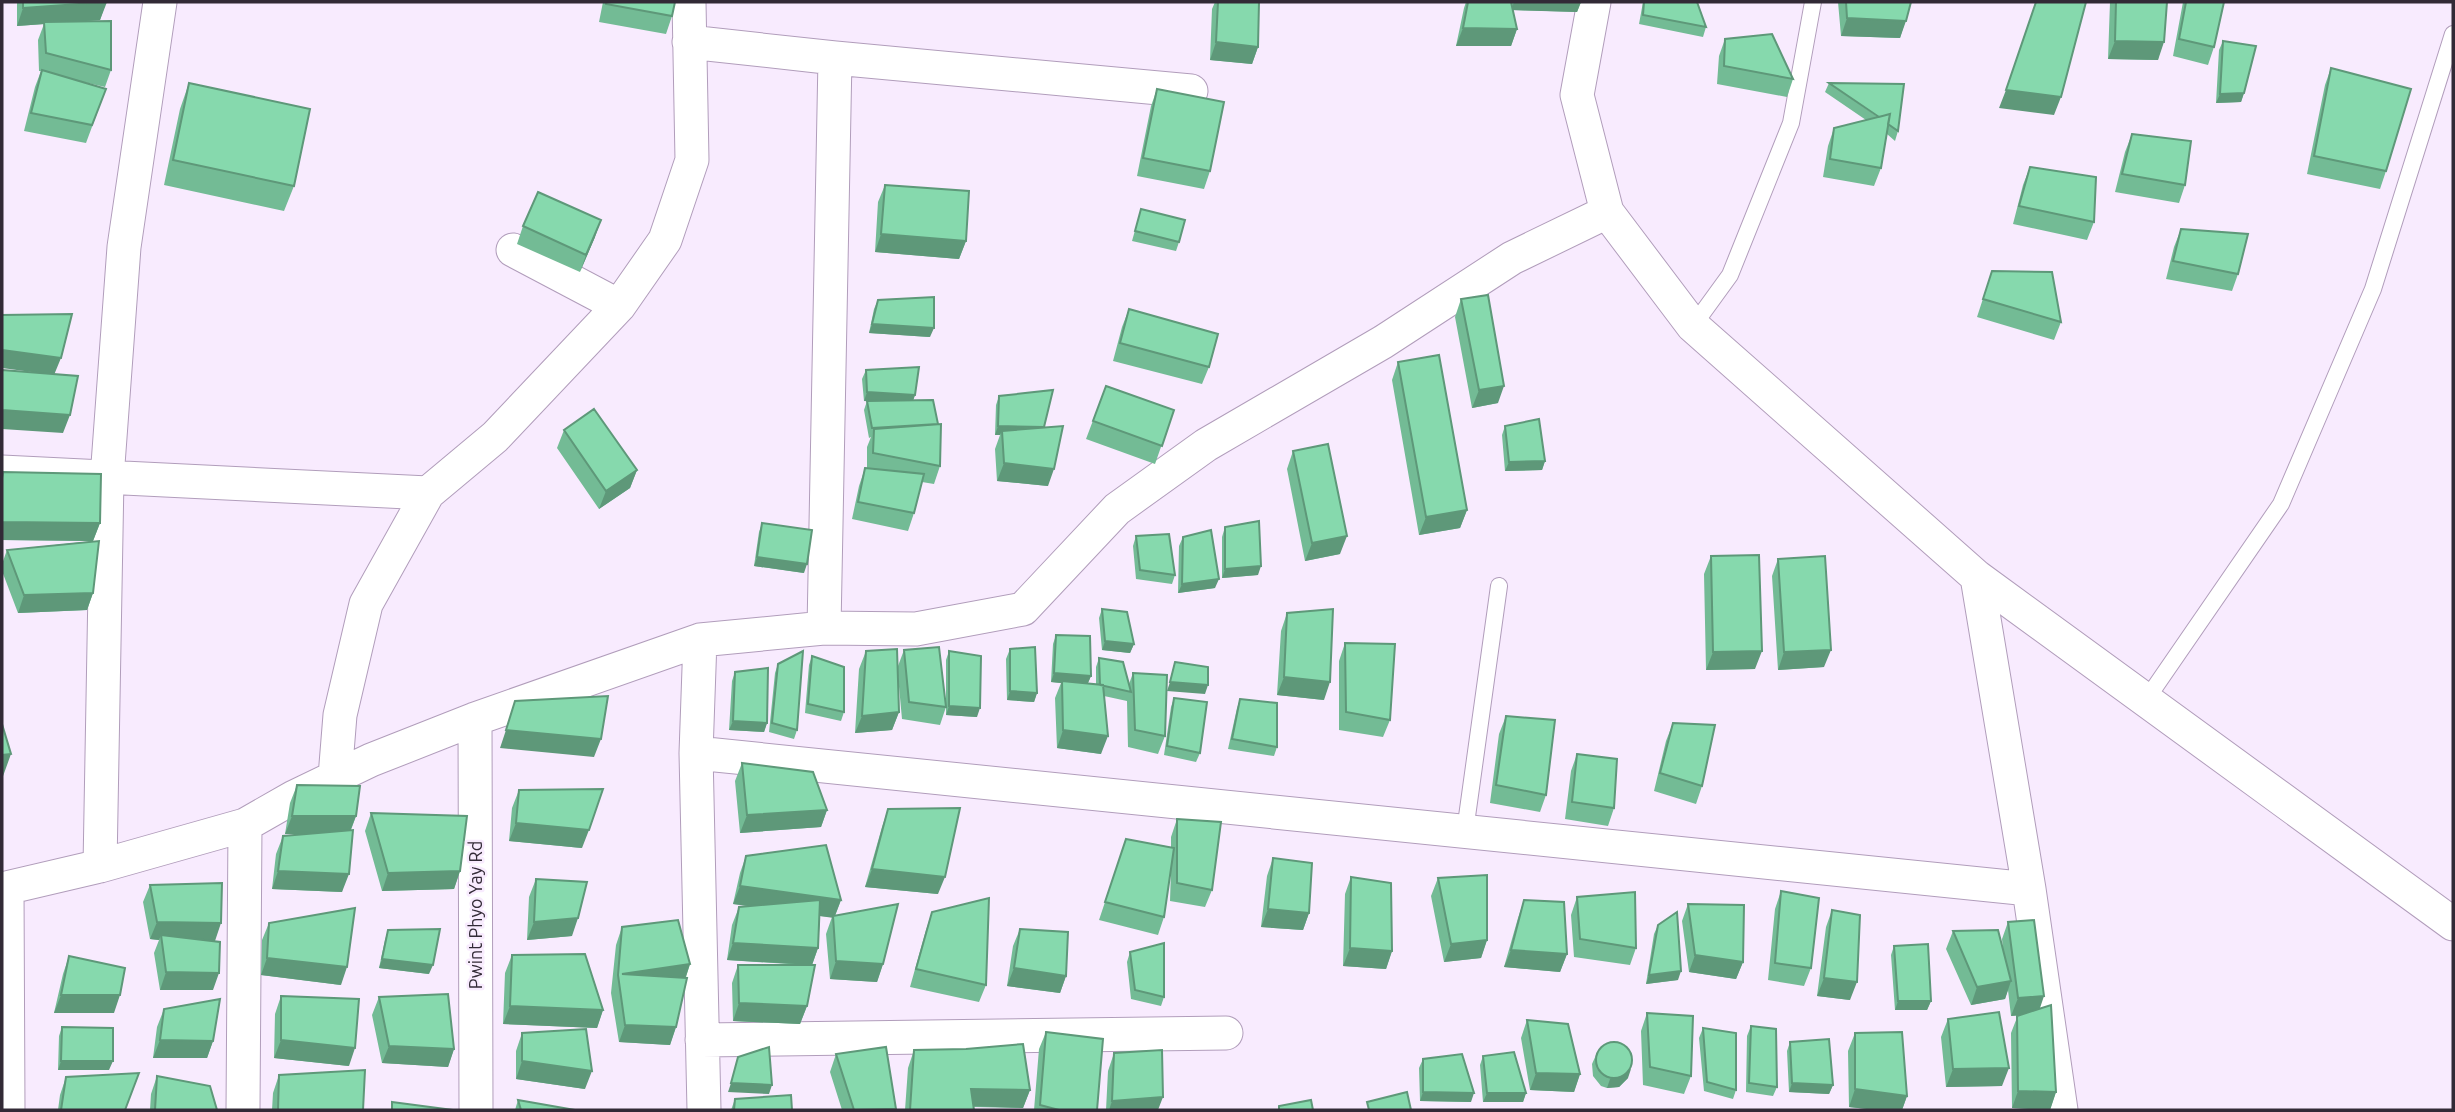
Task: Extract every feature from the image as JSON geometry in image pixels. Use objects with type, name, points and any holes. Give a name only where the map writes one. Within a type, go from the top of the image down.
[{"type":"street","points":[[100,866],[107,478],[124,247],[160,2]]},
{"type":"street","points":[[335,776],[340,715],[366,604],[428,493],[495,436],[619,306],[665,240],[692,160],[688,2]]},
{"type":"street","points":[[1594,2],[1577,95],[1607,212],[1693,326],[1977,577],[2453,924]]},
{"type":"street","points":[[689,42],[1191,92]]},
{"type":"street","points":[[824,628],[835,58]]},
{"type":"street","points":[[8,1110],[4,888],[100,866],[245,825],[335,776],[371,760],[475,719],[700,640],[824,628],[916,629],[1023,609],[1117,509],[1206,445],[1383,342],[1512,258],[1607,212]]},
{"type":"street","points":[[513,250],[619,306]]},
{"type":"street","points":[[2,472],[428,493]]},
{"type":"street","points":[[1977,577],[2029,889],[2061,1110]]},
{"type":"street","points":[[700,640],[696,752],[704,1110]]},
{"type":"street","name":"Pwint Phyo Yay Rd","points":[[475,719],[476,1110]]},
{"type":"street","points":[[696,752],[2029,889]]},
{"type":"street","points":[[243,1110],[245,825]]},
{"type":"street","points":[[702,1040],[1226,1033]]},
{"type":"lane","points":[[1693,326],[1730,275],[1791,123],[1814,2]]},
{"type":"lane","points":[[2146,700],[2281,504],[2374,289],[2453,34]]},
{"type":"lane","points":[[1465,831],[1499,586]]},
{"type":"building","points":[[23,2],[107,2],[23,8]]},
{"type":"building","points":[[606,2],[675,2],[672,16]]},
{"type":"building","points":[[1218,2],[1259,2],[1258,47],[1216,42]]},
{"type":"building","points":[[1468,2],[1511,2],[1517,29],[1463,28]]},
{"type":"building","points":[[1644,2],[1697,2],[1706,27],[1643,15]]},
{"type":"building","points":[[1846,2],[1911,2],[1906,21],[1847,18]]},
{"type":"building","points":[[2036,2],[2086,2],[2061,97],[2006,90]]},
{"type":"building","points":[[2116,2],[2167,2],[2164,42],[2115,41]]},
{"type":"building","points":[[2186,2],[2224,2],[2214,47],[2179,39]]},
{"type":"building","points":[[111,21],[111,70],[46,53],[44,22]]},
{"type":"building","points":[[1772,34],[1793,79],[1724,66],[1725,39]]},
{"type":"building","points":[[2223,41],[2256,46],[2244,93],[2220,94]]},
{"type":"building","points":[[2331,68],[2411,89],[2386,171],[2314,156]]},
{"type":"building","points":[[42,70],[106,89],[92,125],[31,113]]},
{"type":"building","points":[[189,83],[310,109],[294,186],[173,160]]},
{"type":"building","points":[[1829,83],[1904,84],[1898,131],[1888,124],[1890,114],[1879,117]]},
{"type":"building","points":[[1157,89],[1224,102],[1210,171],[1143,158]]},
{"type":"building","points":[[1890,114],[1881,168],[1830,159],[1834,128]]},
{"type":"building","points":[[2132,134],[2191,141],[2185,185],[2122,174]]},
{"type":"building","points":[[2030,167],[2096,177],[2094,222],[2019,206]]},
{"type":"building","points":[[885,185],[969,191],[966,241],[881,234]]},
{"type":"building","points":[[538,192],[601,220],[586,255],[523,226]]},
{"type":"building","points":[[1141,209],[1185,220],[1179,242],[1135,231]]},
{"type":"building","points":[[2181,229],[2248,234],[2238,274],[2173,261]]},
{"type":"building","points":[[1992,271],[2052,272],[2061,322],[1983,299]]},
{"type":"building","points":[[1488,295],[1504,386],[1479,390],[1461,299]]},
{"type":"building","points":[[934,297],[934,328],[872,324],[878,300]]},
{"type":"building","points":[[1129,309],[1218,334],[1209,367],[1120,343]]},
{"type":"building","points":[[72,314],[61,358],[2,350],[2,315]]},
{"type":"building","points":[[1439,355],[1467,510],[1426,517],[1398,362]]},
{"type":"building","points":[[919,367],[915,395],[867,392],[866,370]]},
{"type":"building","points":[[2,370],[78,376],[70,415],[2,410]]},
{"type":"building","points":[[1106,386],[1174,410],[1162,446],[1093,421]]},
{"type":"building","points":[[1053,390],[1044,427],[998,426],[999,396]]},
{"type":"building","points":[[933,400],[938,424],[872,428],[867,401]]},
{"type":"building","points":[[594,409],[637,470],[606,491],[564,430]]},
{"type":"building","points":[[1539,419],[1545,461],[1509,462],[1505,426]]},
{"type":"building","points":[[941,424],[940,466],[873,453],[874,429]]},
{"type":"building","points":[[1063,426],[1054,469],[1004,463],[1002,431]]},
{"type":"building","points":[[1328,444],[1347,536],[1312,543],[1293,451]]},
{"type":"building","points":[[865,468],[924,474],[914,513],[858,502]]},
{"type":"building","points":[[3,472],[101,474],[100,523],[2,522]]},
{"type":"building","points":[[1259,521],[1261,566],[1225,569],[1225,527]]},
{"type":"building","points":[[762,523],[812,530],[807,564],[757,557]]},
{"type":"building","points":[[1211,530],[1219,579],[1182,584],[1183,537]]},
{"type":"building","points":[[1169,534],[1175,575],[1140,570],[1136,536]]},
{"type":"building","points":[[99,541],[93,593],[24,595],[7,550]]},
{"type":"building","points":[[1759,555],[1762,651],[1713,652],[1711,556]]},
{"type":"building","points":[[1825,556],[1831,650],[1784,652],[1778,559]]},
{"type":"building","points":[[1102,609],[1127,612],[1134,644],[1105,641]]},
{"type":"building","points":[[1333,609],[1330,682],[1284,677],[1287,613]]},
{"type":"building","points":[[1056,635],[1090,636],[1091,676],[1054,673]]},
{"type":"building","points":[[1345,643],[1395,644],[1390,720],[1346,712]]},
{"type":"building","points":[[939,647],[946,707],[909,702],[904,650]]},
{"type":"building","points":[[1035,647],[1037,693],[1010,691],[1010,649]]},
{"type":"building","points":[[897,649],[899,712],[862,716],[866,651]]},
{"type":"building","points":[[803,651],[797,730],[772,723],[778,664]]},
{"type":"building","points":[[949,651],[981,656],[980,708],[949,706]]},
{"type":"building","points":[[812,656],[844,667],[844,712],[808,704]]},
{"type":"building","points":[[1099,658],[1123,662],[1131,692],[1100,685]]},
{"type":"building","points":[[1175,662],[1208,667],[1208,685],[1170,682]]},
{"type":"building","points":[[768,668],[767,723],[733,721],[735,672]]},
{"type":"building","points":[[1133,673],[1167,675],[1165,736],[1135,730]]},
{"type":"building","points":[[1062,681],[1103,685],[1108,736],[1063,730]]},
{"type":"building","points":[[608,696],[601,739],[506,730],[515,701]]},
{"type":"building","points":[[1174,698],[1207,702],[1200,753],[1167,746]]},
{"type":"building","points":[[1240,699],[1277,703],[1277,747],[1232,739]]},
{"type":"building","points":[[1506,716],[1555,720],[1546,795],[1496,785]]},
{"type":"building","points":[[1673,723],[1715,725],[1702,786],[1660,773]]},
{"type":"building","points":[[2,724],[11,754],[2,755]]},
{"type":"building","points":[[1577,754],[1617,759],[1614,808],[1572,802]]},
{"type":"building","points":[[742,763],[813,772],[827,810],[747,815]]},
{"type":"building","points":[[297,785],[360,786],[356,816],[292,816]]},
{"type":"building","points":[[603,789],[589,830],[516,823],[519,790]]},
{"type":"building","points":[[960,808],[945,877],[872,869],[888,809]]},
{"type":"building","points":[[371,813],[467,816],[460,871],[388,873]]},
{"type":"building","points":[[1177,819],[1221,822],[1212,890],[1177,883]]},
{"type":"building","points":[[353,830],[349,874],[278,871],[283,836]]},
{"type":"building","points":[[1126,839],[1174,848],[1164,917],[1105,902]]},
{"type":"building","points":[[826,845],[841,900],[740,886],[746,856]]},
{"type":"building","points":[[1273,858],[1312,863],[1309,913],[1268,909]]},
{"type":"building","points":[[1487,875],[1487,940],[1451,944],[1438,878]]},
{"type":"building","points":[[1351,877],[1391,883],[1392,951],[1350,948]]},
{"type":"building","points":[[536,879],[587,882],[578,918],[534,922]]},
{"type":"building","points":[[222,883],[221,923],[157,922],[150,885]]},
{"type":"building","points":[[1781,891],[1819,898],[1811,968],[1775,963]]},
{"type":"building","points":[[1635,892],[1636,948],[1580,939],[1577,897]]},
{"type":"building","points":[[989,898],[986,985],[916,969],[932,912]]},
{"type":"building","points":[[820,900],[818,948],[733,943],[739,907]]},
{"type":"building","points":[[1524,900],[1564,902],[1567,954],[1511,950]]},
{"type":"building","points":[[898,904],[883,964],[836,961],[833,916]]},
{"type":"building","points":[[1688,904],[1744,905],[1743,962],[1695,955]]},
{"type":"building","points":[[355,908],[347,967],[267,958],[269,923]]},
{"type":"building","points":[[1832,910],[1860,915],[1857,982],[1824,978]]},
{"type":"building","points":[[1677,912],[1681,971],[1649,975],[1658,925]]},
{"type":"building","points":[[678,920],[690,964],[622,974],[687,978],[676,1027],[625,1025],[618,975],[622,927]]},
{"type":"building","points":[[2034,920],[2044,996],[2018,998],[2008,922]]},
{"type":"building","points":[[440,929],[433,965],[382,959],[388,930]]},
{"type":"building","points":[[1020,929],[1068,932],[1066,976],[1014,968]]},
{"type":"building","points":[[1998,930],[2011,981],[1977,987],[1953,931]]},
{"type":"building","points":[[161,935],[220,942],[219,973],[166,972]]},
{"type":"building","points":[[1164,943],[1164,997],[1135,990],[1130,952]]},
{"type":"building","points":[[1928,944],[1931,1001],[1898,1001],[1894,946]]},
{"type":"building","points":[[585,954],[603,1010],[510,1006],[512,955]]},
{"type":"building","points":[[69,956],[125,968],[120,995],[61,995]]},
{"type":"building","points":[[738,965],[815,965],[807,1006],[739,1003]]},
{"type":"building","points":[[448,994],[454,1049],[389,1046],[379,997]]},
{"type":"building","points":[[281,996],[359,999],[355,1048],[281,1040]]},
{"type":"building","points":[[220,999],[213,1041],[160,1040],[164,1009]]},
{"type":"building","points":[[2051,1005],[2056,1092],[2018,1091],[2017,1016]]},
{"type":"building","points":[[1999,1012],[2009,1068],[1953,1069],[1948,1019]]},
{"type":"building","points":[[1647,1013],[1693,1016],[1691,1076],[1650,1067]]},
{"type":"building","points":[[1527,1020],[1568,1024],[1580,1074],[1536,1073]]},
{"type":"building","points":[[1751,1026],[1776,1029],[1777,1087],[1749,1083]]},
{"type":"building","points":[[62,1027],[113,1028],[113,1061],[61,1061]]},
{"type":"building","points":[[1703,1028],[1736,1033],[1736,1090],[1707,1082]]},
{"type":"building","points":[[586,1029],[592,1071],[522,1061],[522,1033]]},
{"type":"building","points":[[1046,1032],[1103,1039],[1097,1110],[1059,1110],[1040,1105]]},
{"type":"building","points":[[1902,1032],[1907,1096],[1855,1089],[1855,1033]]},
{"type":"building","points":[[1829,1039],[1833,1085],[1792,1083],[1790,1042]]},
{"type":"building","points":[[1614,1042],[1627,1047],[1632,1060],[1627,1073],[1614,1078],[1601,1073],[1596,1060],[1601,1047]]},
{"type":"building","points":[[1023,1044],[1030,1090],[971,1089],[974,1110],[910,1110],[914,1050]]},
{"type":"building","points":[[769,1047],[772,1085],[731,1083],[738,1057]]},
{"type":"building","points":[[886,1047],[896,1109],[854,1110],[836,1054]]},
{"type":"building","points":[[1162,1050],[1163,1097],[1112,1101],[1114,1053]]},
{"type":"building","points":[[1514,1052],[1526,1093],[1487,1093],[1483,1056]]},
{"type":"building","points":[[1462,1054],[1474,1093],[1423,1092],[1423,1059]]},
{"type":"building","points":[[365,1070],[363,1110],[278,1110],[279,1075]]},
{"type":"building","points":[[139,1073],[125,1110],[61,1110],[66,1077]]},
{"type":"building","points":[[157,1076],[210,1086],[217,1110],[155,1110]]},
{"type":"building","points":[[1407,1092],[1411,1110],[1369,1110],[1367,1102]]},
{"type":"building","points":[[791,1095],[792,1110],[734,1110],[735,1099]]},
{"type":"building","points":[[518,1100],[575,1110],[521,1110]]},
{"type":"building","points":[[1311,1100],[1313,1110],[1279,1110],[1279,1106]]},
{"type":"building","points":[[392,1102],[453,1110],[392,1110]]}]
